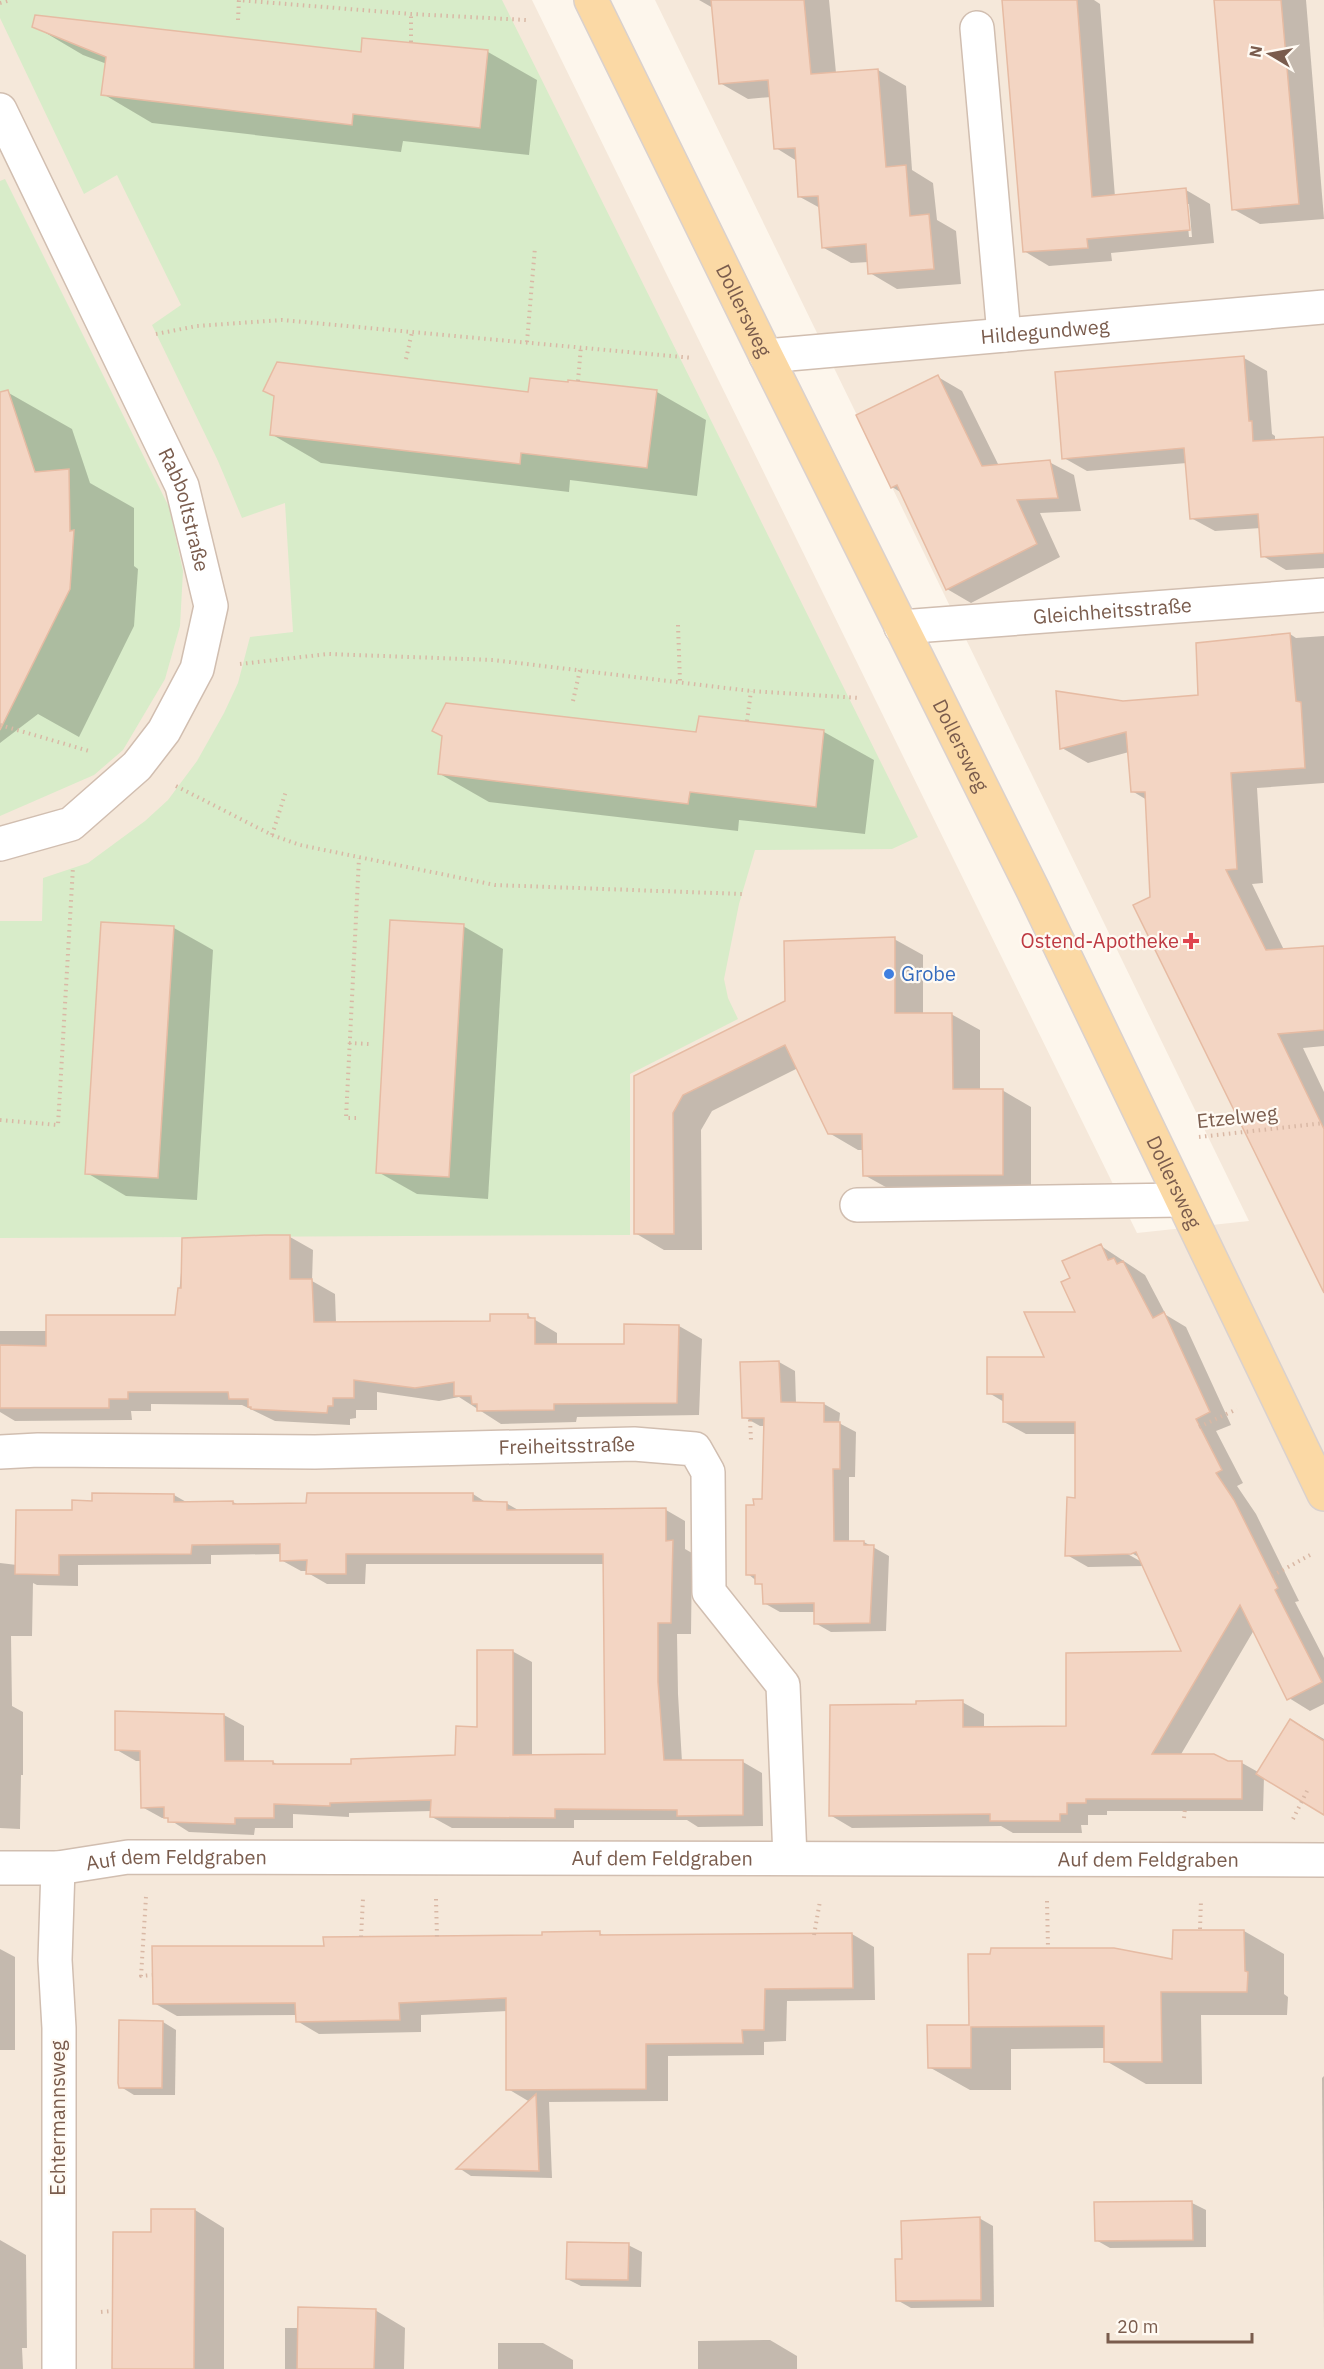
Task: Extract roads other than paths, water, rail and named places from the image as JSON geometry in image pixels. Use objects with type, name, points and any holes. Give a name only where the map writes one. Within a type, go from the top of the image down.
[{"type":"main road","name":"Dollersweg","points":[[591,0],[1033,890],[1324,1494]]},
{"type":"street","points":[[977,28],[1004,335]]},
{"type":"street","name":"Rabboltstraße","points":[[0,110],[182,486],[211,606],[197,669],[164,731],[137,766],[75,821],[0,844]]},
{"type":"street","name":"Hildegundweg","points":[[766,356],[1324,307]]},
{"type":"street","name":"Gleichheitsstraße","points":[[901,627],[1324,595]]},
{"type":"street","points":[[857,1205],[1181,1200]]},
{"type":"street","name":"Freiheitsstraße","points":[[0,1452],[38,1450],[414,1451],[634,1444],[695,1449],[708,1472],[709,1592],[783,1685],[789,1858]]},
{"type":"street","name":"Auf dem Feldgraben","points":[[0,1868],[58,1868],[128,1857],[1324,1860]]},
{"type":"street","name":"Echtermannsweg","points":[[58,1868],[55,1960],[59,2028],[59,2369]]},
{"type":"place","name":"Ostend-Apotheke","points":[[1191,941]]},
{"type":"place","name":"Grobe","points":[[889,974]]}]
